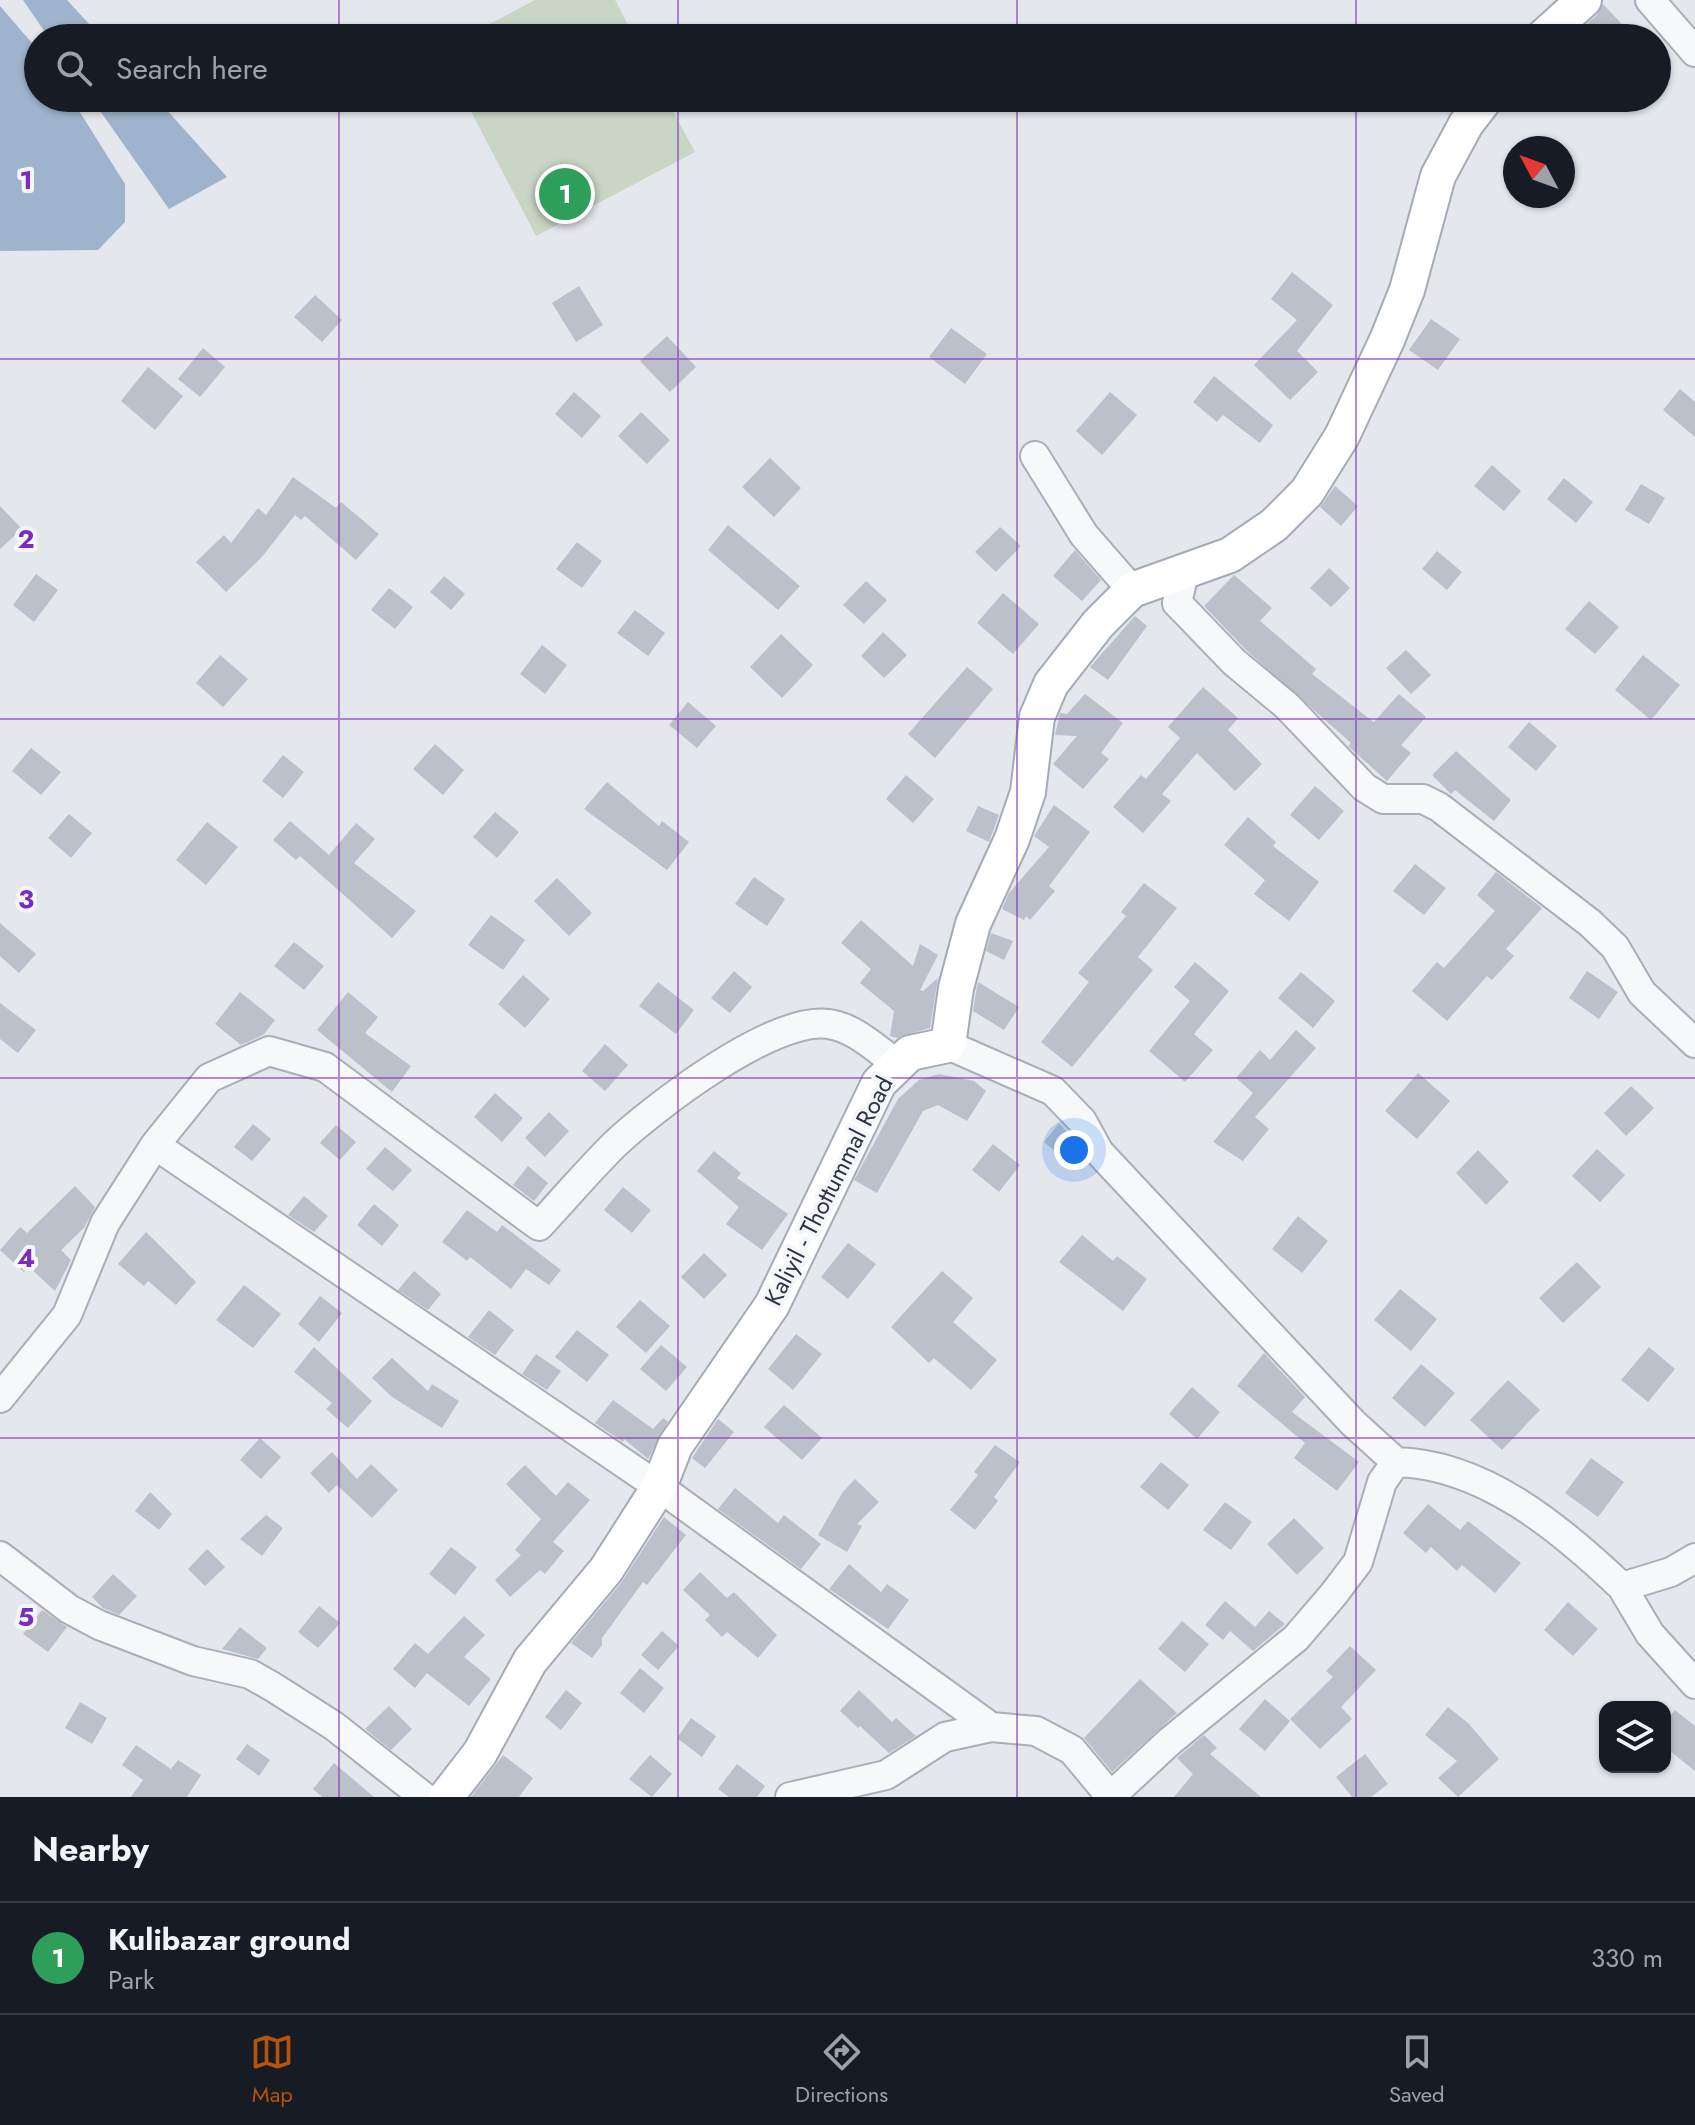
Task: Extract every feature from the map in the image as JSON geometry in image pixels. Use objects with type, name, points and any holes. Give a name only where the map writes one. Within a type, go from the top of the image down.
[{"type":"main road","points":[[1557,24],[1584,0]]},
{"type":"main road","points":[[948,1045],[956,988],[973,924],[1002,864],[1028,792],[1037,717],[1051,684],[1098,624],[1132,590],[1230,555],[1274,525],[1307,492],[1342,436],[1387,340],[1407,290],[1438,176],[1475,112]]},
{"type":"main road","name":"Kaliyil - Thottummal Road","points":[[446,1797],[480,1753],[530,1661],[606,1570],[659,1487],[675,1446],[772,1305],[879,1083],[896,1063],[910,1053],[948,1045]]},
{"type":"street","points":[[1650,0],[1671,24]]},
{"type":"street","points":[[1671,24],[1695,52]]},
{"type":"street","points":[[1035,456],[1084,535],[1132,590]]},
{"type":"street","points":[[1184,573],[1177,603],[1234,662],[1287,706],[1353,777],[1383,799],[1423,799],[1439,807],[1590,923],[1615,947],[1642,993],[1695,1043]]},
{"type":"street","points":[[0,1398],[67,1315],[105,1223],[155,1145],[209,1078],[269,1051],[325,1067],[539,1226],[615,1144],[693,1083],[781,1031],[827,1023],[856,1034],[896,1063]]},
{"type":"street","points":[[948,1045],[1053,1091],[1082,1121],[1099,1152],[1353,1423],[1396,1462],[1427,1462],[1467,1474],[1545,1523],[1622,1587],[1650,1634],[1695,1684]]},
{"type":"street","points":[[155,1145],[659,1487],[991,1727]]},
{"type":"street","points":[[790,1797],[886,1775],[945,1737],[991,1727],[1036,1731],[1072,1750],[1111,1797],[1169,1742],[1296,1638],[1333,1595],[1358,1562],[1382,1482],[1396,1462]]},
{"type":"street","points":[[0,1556],[69,1609],[99,1625],[193,1661],[250,1674],[273,1687],[334,1726],[424,1797]]},
{"type":"street","points":[[1622,1587],[1671,1572],[1695,1558]]},
{"type":"green space","points":[[535,0],[615,0],[628,24],[490,24]]},
{"type":"green space","points":[[471,112],[674,112],[695,152],[536,236]]},
{"type":"water","points":[[23,0],[67,0],[89,24],[39,24]]},
{"type":"water","points":[[0,6],[24,34],[24,112],[80,112],[125,184],[125,222],[98,250],[0,251]]},
{"type":"water","points":[[101,112],[169,112],[227,177],[169,209]]},
{"type":"building","points":[[1603,4],[1622,24],[1587,24]]},
{"type":"building","points":[[1292,272],[1333,305],[1297,351],[1318,372],[1290,400],[1254,365],[1297,320],[1271,299]]},
{"type":"building","points":[[579,286],[603,325],[576,342],[552,303]]},
{"type":"building","points":[[315,295],[342,320],[322,342],[294,317]]},
{"type":"building","points":[[1431,319],[1460,339],[1438,370],[1409,350]]},
{"type":"building","points":[[951,328],[987,354],[965,384],[929,357]]},
{"type":"building","points":[[667,336],[696,367],[670,392],[640,361]]},
{"type":"building","points":[[203,348],[225,367],[200,397],[178,379]]},
{"type":"building","points":[[148,367],[183,396],[155,430],[121,401]]},
{"type":"building","points":[[1214,376],[1273,425],[1260,443],[1223,415],[1217,422],[1193,402]]},
{"type":"building","points":[[1680,389],[1695,402],[1695,437],[1663,410]]},
{"type":"building","points":[[574,392],[601,416],[582,438],[555,414]]},
{"type":"building","points":[[1110,392],[1137,415],[1102,455],[1076,431]]},
{"type":"building","points":[[641,412],[670,440],[647,464],[618,436]]},
{"type":"building","points":[[770,458],[801,488],[774,517],[742,487]]},
{"type":"building","points":[[1492,465],[1521,491],[1504,511],[1474,486]]},
{"type":"building","points":[[293,477],[336,508],[341,502],[379,534],[356,560],[305,516],[301,520],[295,515],[261,558],[226,592],[196,562],[224,535],[231,543],[258,508],[266,515]]},
{"type":"building","points":[[1564,478],[1593,502],[1576,523],[1547,499]]},
{"type":"building","points":[[1641,484],[1665,498],[1649,524],[1625,510]]},
{"type":"building","points":[[1335,486],[1358,506],[1341,526],[1320,507]]},
{"type":"building","points":[[0,506],[22,529],[0,549]]},
{"type":"building","points":[[728,525],[800,586],[778,610],[708,550]]},
{"type":"building","points":[[1000,527],[1021,546],[996,572],[975,552]]},
{"type":"building","points":[[577,542],[602,561],[582,588],[556,569]]},
{"type":"building","points":[[1075,550],[1101,580],[1082,601],[1053,576]]},
{"type":"building","points":[[1437,551],[1462,572],[1447,590],[1422,569]]},
{"type":"building","points":[[1329,568],[1350,588],[1331,607],[1310,588]]},
{"type":"building","points":[[36,574],[58,590],[34,622],[13,605]]},
{"type":"building","points":[[1234,575],[1272,608],[1260,621],[1316,669],[1312,674],[1371,720],[1374,722],[1399,694],[1426,717],[1401,745],[1411,753],[1387,781],[1348,746],[1351,743],[1246,650],[1204,606]]},
{"type":"building","points":[[444,576],[465,594],[451,610],[430,592]]},
{"type":"building","points":[[866,581],[887,600],[864,624],[843,605]]},
{"type":"building","points":[[389,588],[413,607],[395,629],[371,610]]},
{"type":"building","points":[[1003,593],[1039,624],[1013,654],[977,623]]},
{"type":"building","points":[[1589,601],[1619,627],[1595,654],[1565,629]]},
{"type":"building","points":[[635,610],[665,633],[648,656],[617,633]]},
{"type":"building","points":[[1135,616],[1147,626],[1108,680],[1090,667]]},
{"type":"building","points":[[883,632],[907,655],[884,678],[861,656]]},
{"type":"building","points":[[781,634],[813,665],[782,698],[750,667]]},
{"type":"building","points":[[542,645],[567,665],[545,694],[520,674]]},
{"type":"building","points":[[1406,650],[1431,675],[1411,694],[1386,668]]},
{"type":"building","points":[[220,655],[248,679],[223,707],[196,683]]},
{"type":"building","points":[[1643,655],[1680,685],[1651,720],[1615,690]]},
{"type":"building","points":[[967,667],[993,689],[935,758],[908,734]]},
{"type":"building","points":[[1203,687],[1238,718],[1228,730],[1262,764],[1235,791],[1197,753],[1162,794],[1171,801],[1143,833],[1113,807],[1141,775],[1146,779],[1180,738],[1168,727]]},
{"type":"building","points":[[1085,694],[1123,723],[1101,753],[1109,759],[1083,789],[1053,764],[1077,736],[1055,735],[1060,713],[1067,714]]},
{"type":"building","points":[[688,702],[716,726],[697,748],[669,725]]},
{"type":"building","points":[[1529,722],[1557,746],[1536,771],[1508,747]]},
{"type":"building","points":[[435,744],[464,770],[443,795],[413,769]]},
{"type":"building","points":[[31,748],[61,772],[41,795],[12,771]]},
{"type":"building","points":[[1456,751],[1511,800],[1494,821],[1455,790],[1451,794],[1432,775]]},
{"type":"building","points":[[283,755],[304,772],[283,798],[262,781]]},
{"type":"building","points":[[906,775],[934,799],[913,823],[886,799]]},
{"type":"building","points":[[607,782],[659,826],[662,821],[689,842],[667,870],[584,809]]},
{"type":"building","points":[[1315,786],[1344,811],[1319,840],[1290,815]]},
{"type":"building","points":[[1054,805],[1090,832],[1049,886],[1055,891],[1030,920],[1026,916],[1024,920],[1002,909],[1009,893],[1049,847],[1034,836]]},
{"type":"building","points":[[978,806],[999,815],[989,842],[966,831]]},
{"type":"building","points":[[495,812],[519,832],[497,858],[473,837]]},
{"type":"building","points":[[69,814],[92,833],[71,858],[48,838]]},
{"type":"building","points":[[1248,817],[1276,842],[1273,846],[1319,882],[1289,921],[1254,894],[1265,880],[1224,845]]},
{"type":"building","points":[[290,821],[329,855],[356,823],[375,839],[354,863],[416,911],[392,938],[300,856],[296,860],[273,840]]},
{"type":"building","points":[[207,822],[238,847],[206,885],[176,860]]},
{"type":"building","points":[[1415,864],[1446,888],[1424,915],[1393,891]]},
{"type":"building","points":[[1496,872],[1542,908],[1506,949],[1514,956],[1492,980],[1487,976],[1447,1021],[1412,991],[1437,962],[1444,968],[1495,911],[1477,895]]},
{"type":"building","points":[[754,877],[785,899],[767,926],[735,904]]},
{"type":"building","points":[[557,878],[592,913],[569,936],[534,901]]},
{"type":"building","points":[[1144,883],[1177,908],[1138,957],[1153,970],[1072,1067],[1041,1042],[1089,982],[1078,973],[1126,916],[1121,912]]},
{"type":"building","points":[[491,915],[525,940],[503,970],[468,945]]},
{"type":"building","points":[[861,920],[913,966],[920,944],[938,955],[920,990],[923,991],[938,978],[930,1028],[897,1038],[890,1036],[894,1011],[860,983],[871,969],[841,943]]},
{"type":"building","points":[[0,923],[36,954],[19,973],[0,956]]},
{"type":"building","points":[[991,933],[1013,941],[1004,960],[986,951]]},
{"type":"building","points":[[294,942],[324,966],[304,990],[274,966]]},
{"type":"building","points":[[1195,962],[1229,991],[1194,1034],[1213,1050],[1185,1082],[1149,1051],[1190,1001],[1174,987]]},
{"type":"building","points":[[734,971],[752,987],[730,1013],[711,998]]},
{"type":"building","points":[[1587,971],[1618,992],[1599,1019],[1569,998]]},
{"type":"building","points":[[1301,972],[1335,1001],[1313,1028],[1278,998]]},
{"type":"building","points":[[523,975],[550,999],[525,1028],[498,1004]]},
{"type":"building","points":[[658,982],[694,1010],[676,1034],[639,1006]]},
{"type":"building","points":[[978,982],[1019,1007],[1004,1030],[973,1011]]},
{"type":"building","points":[[240,992],[275,1020],[263,1035],[241,1045],[215,1024]]},
{"type":"building","points":[[348,992],[378,1017],[365,1033],[411,1066],[392,1092],[317,1030]]},
{"type":"building","points":[[0,1003],[36,1030],[18,1053],[0,1039]]},
{"type":"building","points":[[1296,1030],[1316,1048],[1255,1117],[1269,1129],[1243,1161],[1213,1142],[1253,1093],[1236,1078],[1260,1050],[1270,1060]]},
{"type":"building","points":[[605,1044],[628,1065],[605,1091],[582,1071]]},
{"type":"building","points":[[1418,1073],[1450,1101],[1417,1139],[1385,1111]]},
{"type":"building","points":[[939,1074],[974,1081],[986,1091],[967,1121],[938,1105],[923,1111],[877,1193],[854,1180],[898,1099],[919,1080]]},
{"type":"building","points":[[1631,1086],[1654,1108],[1626,1136],[1604,1113]]},
{"type":"building","points":[[495,1093],[523,1118],[502,1142],[474,1117]]},
{"type":"building","points":[[549,1112],[569,1131],[545,1157],[525,1138]]},
{"type":"building","points":[[1059,1123],[1072,1137],[1058,1154],[1044,1142]]},
{"type":"building","points":[[253,1124],[271,1139],[252,1161],[234,1147]]},
{"type":"building","points":[[336,1125],[356,1142],[340,1160],[320,1143]]},
{"type":"building","points":[[993,1144],[1020,1165],[999,1192],[972,1170]]},
{"type":"building","points":[[385,1147],[412,1170],[393,1191],[366,1169]]},
{"type":"building","points":[[1597,1149],[1625,1175],[1600,1202],[1572,1176]]},
{"type":"building","points":[[1478,1150],[1509,1182],[1486,1205],[1456,1173]]},
{"type":"building","points":[[714,1151],[741,1173],[737,1178],[788,1214],[762,1250],[726,1224],[739,1207],[697,1171]]},
{"type":"building","points":[[528,1166],[548,1183],[534,1201],[513,1185]]},
{"type":"building","points":[[75,1186],[95,1207],[84,1228],[61,1250],[71,1260],[55,1291],[29,1267],[24,1272],[0,1250],[20,1227],[27,1233]]},
{"type":"building","points":[[623,1187],[651,1210],[632,1233],[604,1210]]},
{"type":"building","points":[[304,1196],[328,1216],[314,1232],[288,1215]]},
{"type":"building","points":[[374,1204],[399,1225],[382,1246],[357,1225]]},
{"type":"building","points":[[467,1210],[497,1232],[502,1225],[561,1270],[549,1285],[526,1269],[511,1289],[470,1257],[467,1261],[442,1242]]},
{"type":"building","points":[[1298,1216],[1328,1241],[1302,1273],[1272,1249]]},
{"type":"building","points":[[146,1232],[196,1282],[176,1305],[148,1281],[144,1286],[118,1264]]},
{"type":"building","points":[[1082,1235],[1113,1261],[1117,1256],[1147,1279],[1123,1311],[1059,1262]]},
{"type":"building","points":[[848,1243],[876,1264],[848,1299],[821,1277]]},
{"type":"building","points":[[704,1253],[727,1275],[704,1299],[681,1277]]},
{"type":"building","points":[[1577,1262],[1601,1287],[1563,1323],[1539,1298]]},
{"type":"building","points":[[414,1271],[441,1294],[428,1310],[398,1290]]},
{"type":"building","points":[[942,1271],[973,1298],[953,1322],[997,1360],[971,1390],[934,1358],[929,1363],[891,1327]]},
{"type":"building","points":[[244,1285],[281,1314],[253,1348],[216,1320]]},
{"type":"building","points":[[1400,1289],[1437,1319],[1411,1351],[1374,1320]]},
{"type":"building","points":[[320,1296],[342,1313],[319,1342],[298,1324]]},
{"type":"building","points":[[640,1300],[670,1326],[646,1353],[616,1327]]},
{"type":"building","points":[[489,1310],[514,1330],[495,1355],[468,1337]]},
{"type":"building","points":[[577,1330],[609,1355],[587,1382],[555,1357]]},
{"type":"building","points":[[796,1334],[822,1354],[793,1390],[768,1369]]},
{"type":"building","points":[[661,1345],[687,1367],[666,1391],[640,1369]]},
{"type":"building","points":[[314,1347],[372,1401],[348,1428],[326,1409],[332,1403],[294,1372]]},
{"type":"building","points":[[1649,1347],[1675,1369],[1648,1402],[1621,1380]]},
{"type":"building","points":[[1264,1353],[1305,1397],[1292,1412],[1359,1462],[1337,1491],[1294,1458],[1305,1443],[1237,1386]]},
{"type":"building","points":[[536,1354],[561,1371],[547,1390],[522,1374]]},
{"type":"building","points":[[392,1358],[428,1391],[432,1384],[459,1401],[442,1428],[392,1397],[372,1378]]},
{"type":"building","points":[[1421,1364],[1455,1393],[1425,1427],[1392,1398]]},
{"type":"building","points":[[1508,1380],[1540,1410],[1502,1450],[1470,1420]]},
{"type":"building","points":[[1192,1387],[1220,1412],[1197,1439],[1169,1414]]},
{"type":"building","points":[[613,1400],[653,1429],[663,1418],[668,1422],[648,1459],[624,1439],[623,1442],[595,1423]]},
{"type":"building","points":[[784,1405],[822,1438],[802,1460],[764,1427]]},
{"type":"building","points":[[718,1419],[734,1432],[705,1468],[692,1458]]},
{"type":"building","points":[[260,1438],[281,1457],[261,1479],[240,1460]]},
{"type":"building","points":[[995,1445],[1020,1462],[994,1497],[998,1501],[975,1530],[950,1510],[978,1475],[974,1472]]},
{"type":"building","points":[[332,1452],[357,1479],[371,1464],[398,1490],[372,1518],[337,1485],[329,1493],[310,1473]]},
{"type":"building","points":[[1591,1458],[1624,1482],[1598,1517],[1565,1493]]},
{"type":"building","points":[[1161,1462],[1189,1485],[1168,1510],[1140,1487]]},
{"type":"building","points":[[525,1465],[556,1496],[568,1482],[590,1500],[553,1542],[564,1551],[545,1574],[540,1570],[510,1597],[495,1580],[521,1555],[515,1550],[541,1519],[506,1484]]},
{"type":"building","points":[[855,1479],[879,1502],[857,1524],[862,1526],[847,1552],[818,1535],[842,1493]]},
{"type":"building","points":[[735,1488],[778,1523],[784,1515],[821,1544],[801,1569],[718,1509]]},
{"type":"building","points":[[150,1492],[172,1514],[159,1530],[135,1511]]},
{"type":"building","points":[[1225,1502],[1252,1522],[1231,1550],[1203,1530]]},
{"type":"building","points":[[1428,1504],[1460,1530],[1468,1521],[1521,1563],[1495,1593],[1462,1565],[1457,1571],[1431,1547],[1426,1553],[1403,1533]]},
{"type":"building","points":[[266,1515],[283,1528],[262,1556],[240,1539]]},
{"type":"building","points":[[664,1517],[686,1535],[647,1585],[643,1582],[602,1638],[602,1645],[592,1658],[571,1643],[621,1583]]},
{"type":"building","points":[[1294,1518],[1324,1548],[1297,1575],[1267,1544]]},
{"type":"building","points":[[451,1547],[477,1567],[455,1595],[429,1574]]},
{"type":"building","points":[[207,1549],[225,1567],[205,1586],[188,1569]]},
{"type":"building","points":[[849,1564],[881,1592],[887,1584],[909,1600],[888,1629],[829,1589]]},
{"type":"building","points":[[700,1572],[727,1598],[734,1592],[777,1635],[758,1658],[727,1632],[722,1637],[705,1620],[710,1615],[683,1590]]},
{"type":"building","points":[[113,1574],[137,1596],[119,1615],[103,1608],[92,1597]]},
{"type":"building","points":[[1225,1601],[1255,1627],[1269,1611],[1285,1624],[1253,1651],[1230,1631],[1223,1640],[1205,1625]]},
{"type":"building","points":[[1568,1602],[1598,1629],[1573,1656],[1544,1630]]},
{"type":"building","points":[[319,1606],[340,1623],[318,1648],[298,1632]]},
{"type":"building","points":[[42,1610],[67,1627],[48,1652],[23,1634]]},
{"type":"building","points":[[464,1616],[485,1635],[464,1657],[491,1679],[469,1706],[427,1673],[415,1688],[393,1669],[415,1643],[428,1654]]},
{"type":"building","points":[[1182,1621],[1209,1644],[1185,1672],[1158,1649]]},
{"type":"building","points":[[240,1627],[267,1648],[258,1659],[222,1649]]},
{"type":"building","points":[[662,1631],[679,1646],[658,1670],[641,1655]]},
{"type":"building","points":[[1350,1646],[1376,1670],[1341,1707],[1352,1719],[1320,1749],[1290,1719],[1333,1677],[1326,1671]]},
{"type":"building","points":[[640,1668],[664,1688],[644,1713],[620,1693]]},
{"type":"building","points":[[1140,1679],[1177,1713],[1112,1772],[1084,1738]]},
{"type":"building","points":[[566,1690],[582,1703],[561,1730],[545,1717]]},
{"type":"building","points":[[859,1690],[892,1722],[896,1718],[916,1736],[889,1753],[860,1726],[858,1728],[840,1711]]},
{"type":"building","points":[[1265,1699],[1290,1721],[1265,1751],[1239,1729]]},
{"type":"building","points":[[80,1702],[107,1718],[92,1744],[65,1728]]},
{"type":"building","points":[[389,1706],[412,1729],[391,1750],[365,1729]]},
{"type":"building","points":[[1448,1707],[1468,1723],[1499,1759],[1458,1797],[1438,1778],[1457,1761],[1425,1735]]},
{"type":"building","points":[[1675,1710],[1695,1726],[1695,1771],[1671,1752],[1671,1715]]},
{"type":"building","points":[[691,1718],[716,1736],[702,1757],[677,1738]]},
{"type":"building","points":[[1204,1735],[1217,1748],[1210,1754],[1261,1797],[1174,1797],[1193,1774],[1177,1758]]},
{"type":"building","points":[[247,1744],[270,1760],[259,1776],[236,1759]]},
{"type":"building","points":[[136,1745],[171,1769],[178,1760],[201,1775],[187,1797],[131,1797],[143,1780],[122,1765]]},
{"type":"building","points":[[1365,1754],[1388,1784],[1371,1797],[1352,1797],[1336,1777]]},
{"type":"building","points":[[503,1755],[533,1778],[519,1797],[471,1797]]},
{"type":"building","points":[[650,1755],[672,1774],[652,1797],[629,1779]]},
{"type":"building","points":[[334,1763],[374,1797],[322,1797],[313,1789]]},
{"type":"building","points":[[737,1764],[765,1786],[757,1797],[729,1797],[718,1789]]},
{"type":"place","name":"Kulibazar ground","points":[[565,194]]}]
